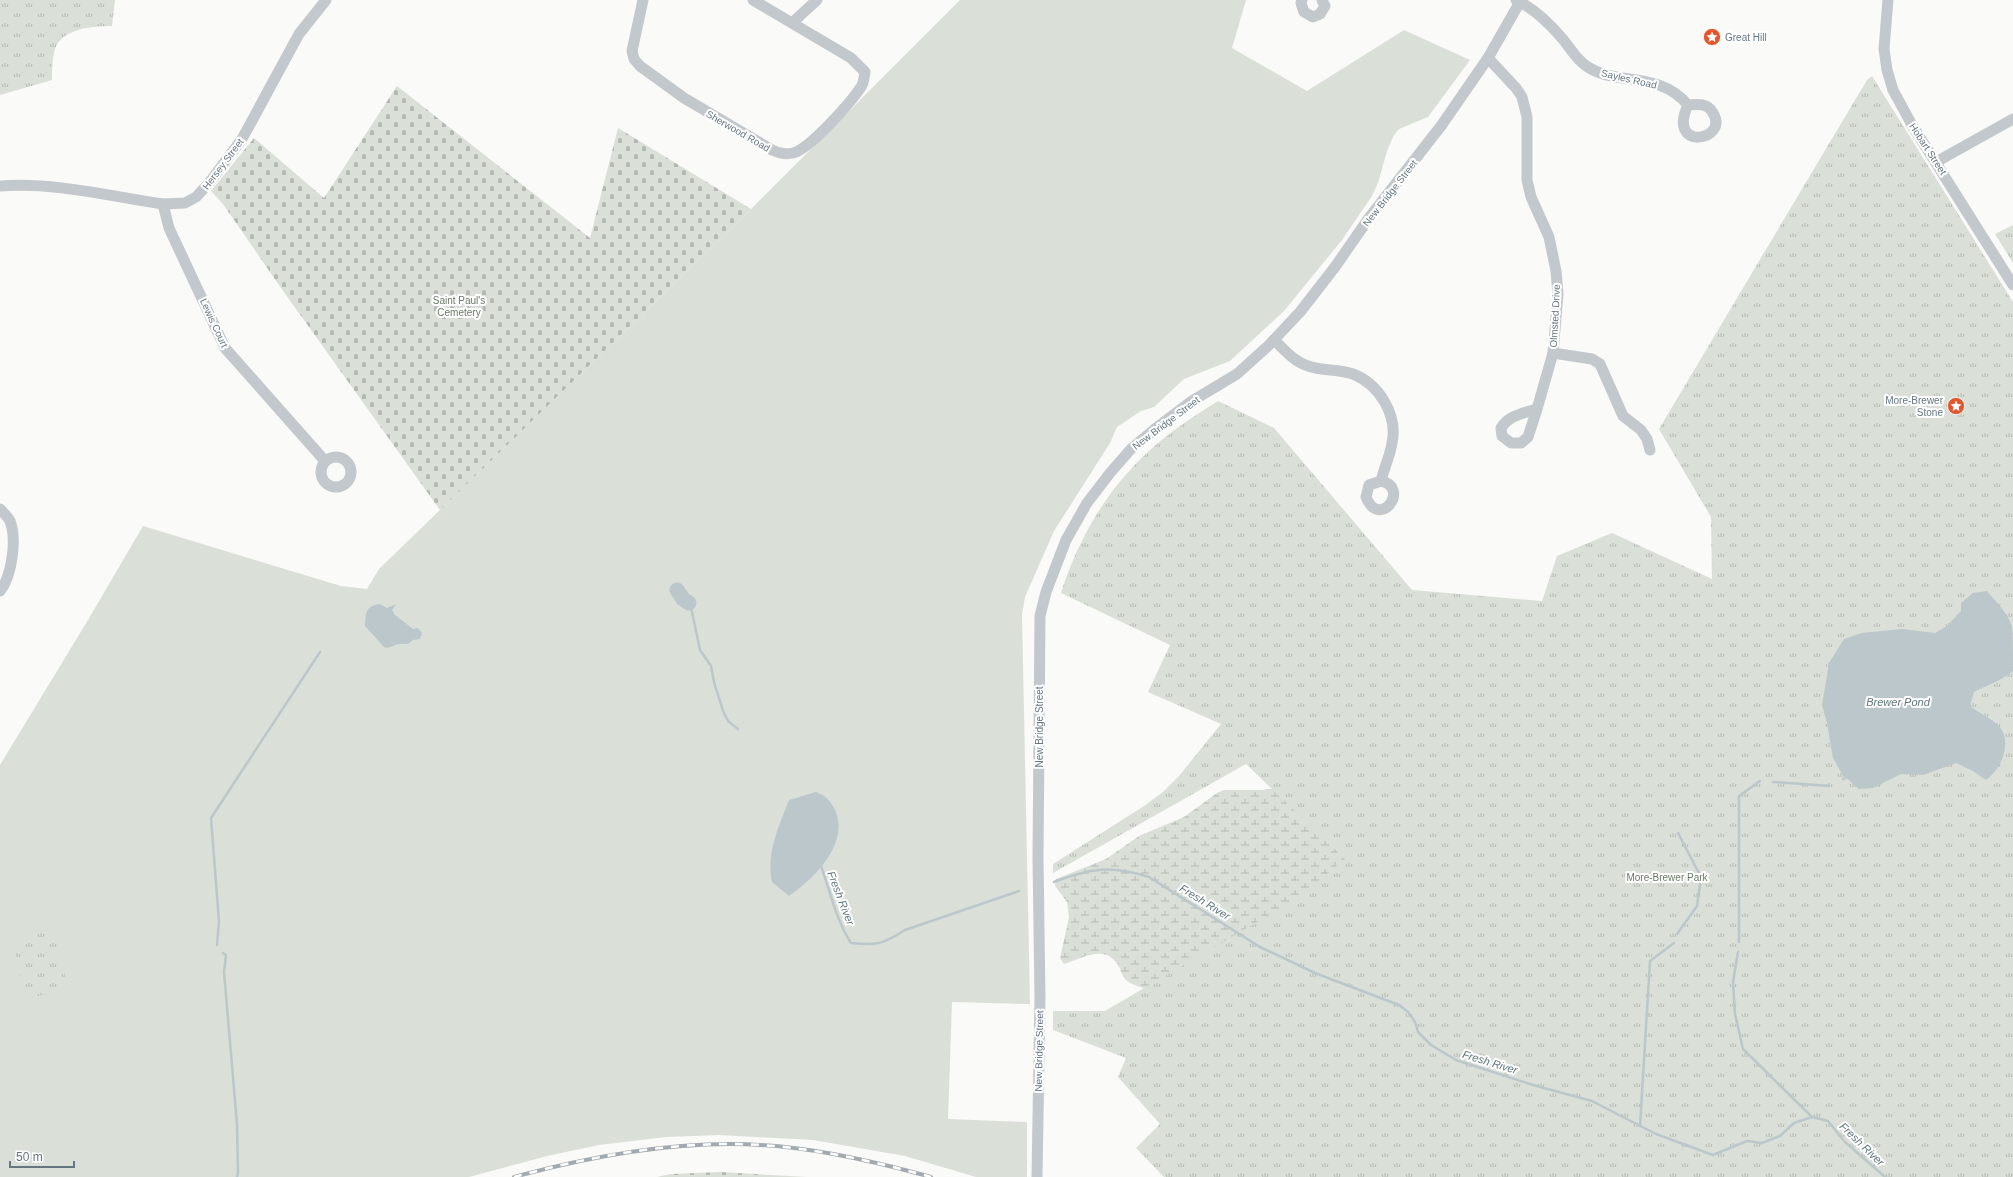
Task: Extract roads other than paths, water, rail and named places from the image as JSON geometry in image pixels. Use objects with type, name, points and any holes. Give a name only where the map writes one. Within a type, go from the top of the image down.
[{"type":"street","name":"Hersey Street","points":[[0,186],[30,186],[71,189],[163,204],[185,203],[196,197],[209,183],[242,139],[299,34],[326,0]]},
{"type":"street","name":"Sherwood Road","points":[[643,0],[632,51],[634,59],[640,66],[684,98],[776,152],[792,153],[802,149],[812,141],[835,118],[862,86],[865,72],[851,58],[793,22]]},
{"type":"street","points":[[753,0],[793,22],[817,0]]},
{"type":"street","points":[[1302,0],[1300,3],[1304,12],[1313,17],[1320,14],[1325,6],[1322,0]]},
{"type":"street","name":"Hobart Street","points":[[1888,0],[1884,49],[1888,77],[1900,105],[2013,285]]},
{"type":"street","name":"New Bridge Street","points":[[1038,1177],[1040,999],[1038,858],[1040,616],[1046,592],[1066,540],[1081,513],[1110,473],[1131,448],[1192,401],[1237,374],[1274,340],[1335,267],[1369,218],[1441,126],[1488,58],[1519,1]]},
{"type":"street","name":"Sayles Road","points":[[1519,1],[1546,21],[1584,65],[1609,75],[1651,82],[1681,97],[1688,105]]},
{"type":"street","name":"Olmsted Drive","points":[[1488,58],[1516,88],[1522,97],[1527,117],[1527,180],[1532,197],[1549,237],[1556,271],[1558,294],[1553,353],[1537,409]]},
{"type":"street","points":[[1936,162],[2013,119]]},
{"type":"street","name":"Lewis Court","points":[[163,204],[169,228],[225,348],[325,461]]},
{"type":"street","points":[[1274,340],[1296,360],[1308,366],[1354,374],[1375,388],[1389,411],[1393,427],[1392,443],[1381,481]]},
{"type":"street","name":"Olmsted Drive","points":[[1553,353],[1592,359],[1600,364],[1623,416],[1641,430],[1647,439],[1650,450]]},
{"type":"street","points":[[0,508],[10,520],[12,561],[8,579],[0,591]]},
{"type":"water","name":"Brewer Pond","points":[[1987,591],[2008,617],[2012,627],[2013,671],[1999,680],[1974,692],[1970,706],[1996,723],[2003,733],[2005,747],[1996,770],[1986,780],[1973,771],[1956,763],[1923,775],[1901,774],[1873,788],[1859,789],[1842,774],[1833,758],[1827,723],[1822,705],[1829,663],[1844,639],[1862,633],[1902,629],[1935,633],[1947,626],[1961,611],[1961,603],[1973,593]]},
{"type":"water","points":[[380,604],[387,608],[396,604],[392,610],[395,615],[413,629],[418,628],[422,633],[420,639],[413,640],[408,644],[398,644],[387,648],[384,647],[365,626],[366,614],[369,608]]},
{"type":"water","points":[[816,792],[827,799],[835,810],[838,822],[838,835],[834,847],[827,859],[809,880],[789,896],[772,882],[771,861],[774,840],[789,800]]},
{"type":"waterway","points":[[677,590],[683,599],[689,603]]},
{"type":"waterway","points":[[691,607],[700,650],[711,666],[714,682],[723,711],[728,721],[738,729]]},
{"type":"waterway","points":[[217,945],[219,922],[211,818],[320,652]]},
{"type":"waterway","points":[[1843,779],[1849,776]]},
{"type":"waterway","points":[[1739,942],[1739,796],[1760,781]]},
{"type":"waterway","points":[[1773,782],[1829,786]]},
{"type":"waterway","points":[[1677,934],[1697,906],[1701,877],[1678,833]]},
{"type":"waterway","name":"Fresh River","points":[[820,863],[837,914],[851,943],[880,943],[905,930],[1019,891]]},
{"type":"waterway","name":"Fresh River","points":[[1054,882],[1090,871],[1101,870],[1123,871],[1149,877],[1260,947],[1315,973],[1399,1005],[1408,1012],[1415,1022],[1418,1032],[1431,1045],[1456,1060],[1533,1085],[1592,1101],[1656,1134],[1713,1155],[1747,1141],[1762,1143],[1780,1136],[1794,1123],[1812,1117],[1828,1121],[1845,1142],[1885,1177]]},
{"type":"waterway","points":[[1640,1126],[1650,961],[1674,943]]},
{"type":"waterway","points":[[1738,952],[1733,982],[1735,1014],[1743,1049],[1812,1117]]},
{"type":"waterway","points":[[223,953],[226,955],[224,972],[237,1124],[237,1177]]},
{"type":"railway","points":[[514,1177],[621,1153],[676,1146],[730,1144],[781,1147],[832,1154],[882,1164],[931,1177]]},
{"type":"place","name":"Great Hill","points":[[1712,37]]},
{"type":"place","name":"More-Brewer Stone","points":[[1956,406]]},
{"type":"park label","name":"Saint Paul's Cemetery","points":[[459,306]]},
{"type":"park label","name":"More-Brewer Park","points":[[1667,877]]}]
